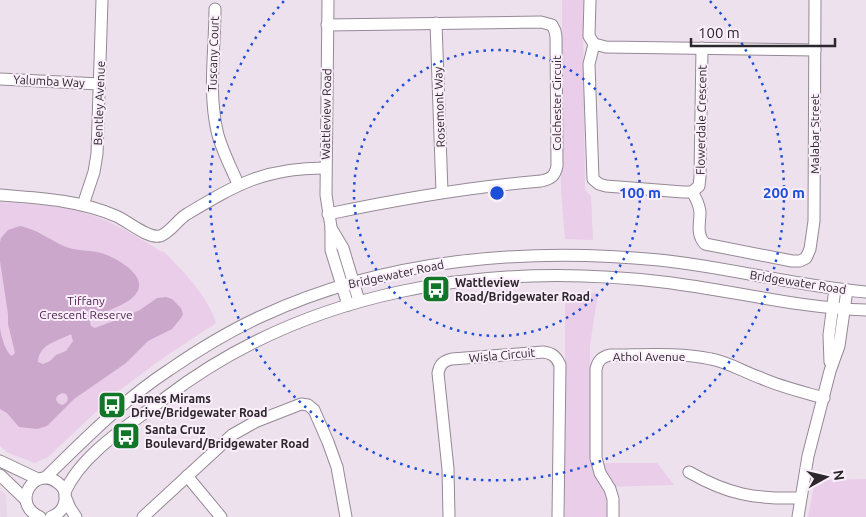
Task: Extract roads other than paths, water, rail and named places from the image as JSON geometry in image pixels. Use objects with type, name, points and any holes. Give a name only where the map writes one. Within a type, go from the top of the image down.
[{"type":"street","name":"Bentley Avenue","points":[[83,205],[92,180],[97,154],[102,0]]},
{"type":"street","name":"Wattleview Road","points":[[328,0],[325,168],[328,214],[331,227],[331,250],[359,301]]},
{"type":"street","points":[[590,0],[589,30],[590,39],[594,44],[606,46],[814,50]]},
{"type":"street","name":"Malabar Street","points":[[692,192],[700,210],[700,239],[705,244],[792,261],[800,261],[806,258],[810,249],[814,221],[815,0]]},
{"type":"street","name":"Tuscany Court","points":[[215,9],[211,87],[214,111],[218,133],[238,184]]},
{"type":"street","name":"Colchester Circuit","points":[[327,25],[547,22],[552,25],[556,37],[557,166],[555,174],[549,180],[542,182],[442,192],[395,199],[328,214]]},
{"type":"street","name":"Rosemont Way","points":[[436,23],[442,192]]},
{"type":"street","name":"Flowerdale Crescent","points":[[594,44],[589,60],[593,179],[599,184],[606,186],[692,192],[699,186],[700,177],[702,48]]},
{"type":"street","name":"Yalumba Way","points":[[0,79],[99,84]]},
{"type":"street","points":[[0,195],[51,199],[83,205],[117,216],[154,236],[162,235],[179,219],[238,184],[282,171],[325,168]]},
{"type":"street","name":"Bridgewater Road","points":[[27,503],[28,488],[41,479],[126,402],[168,371],[213,342],[261,316],[309,297],[348,284],[406,269],[459,261],[510,257],[593,255],[679,263],[835,289],[866,292]]},
{"type":"street","name":"Bridgewater Road","points":[[51,517],[62,510],[70,480],[83,462],[176,390],[221,361],[267,336],[316,316],[359,301],[409,288],[455,281],[514,276],[573,275],[691,285],[839,309],[866,310]]},
{"type":"street","name":"Wattleview Road","points":[[348,284],[348,305]]},
{"type":"street","points":[[835,289],[839,309]]},
{"type":"street","points":[[798,517],[808,456],[830,371],[829,335],[847,290]]},
{"type":"street","name":"Wisla Circuit","points":[[448,517],[448,469],[438,373],[440,366],[445,361],[452,359],[543,352],[550,353],[557,358],[560,365],[558,517]]},
{"type":"street","name":"Athol Avenue","points":[[613,517],[613,499],[610,489],[600,472],[596,458],[596,369],[604,356],[679,355],[712,359],[762,379],[824,398]]},
{"type":"street","points":[[143,517],[220,445],[242,429],[297,405],[308,405],[317,414],[333,455],[346,517]]},
{"type":"street","points":[[0,461],[41,479],[57,482],[76,517]]},
{"type":"street","points":[[690,472],[711,485],[750,496],[800,498]]},
{"type":"street","points":[[0,475],[27,503],[30,511],[40,517]]},
{"type":"street","points":[[187,476],[221,517]]},
{"type":"street","points":[[23,517],[27,503]]},
{"type":"place","name":"Wattleview Road/Bridgewater Road","points":[[436,289]]},
{"type":"place","name":"James Mirams Drive/Bridgewater Road","points":[[112,405]]},
{"type":"place","name":"Santa Cruz Boulevard/Bridgewater Road","points":[[126,436]]},
{"type":"park label","name":"Tiffany Crescent Reserve","points":[[86,307]]}]
